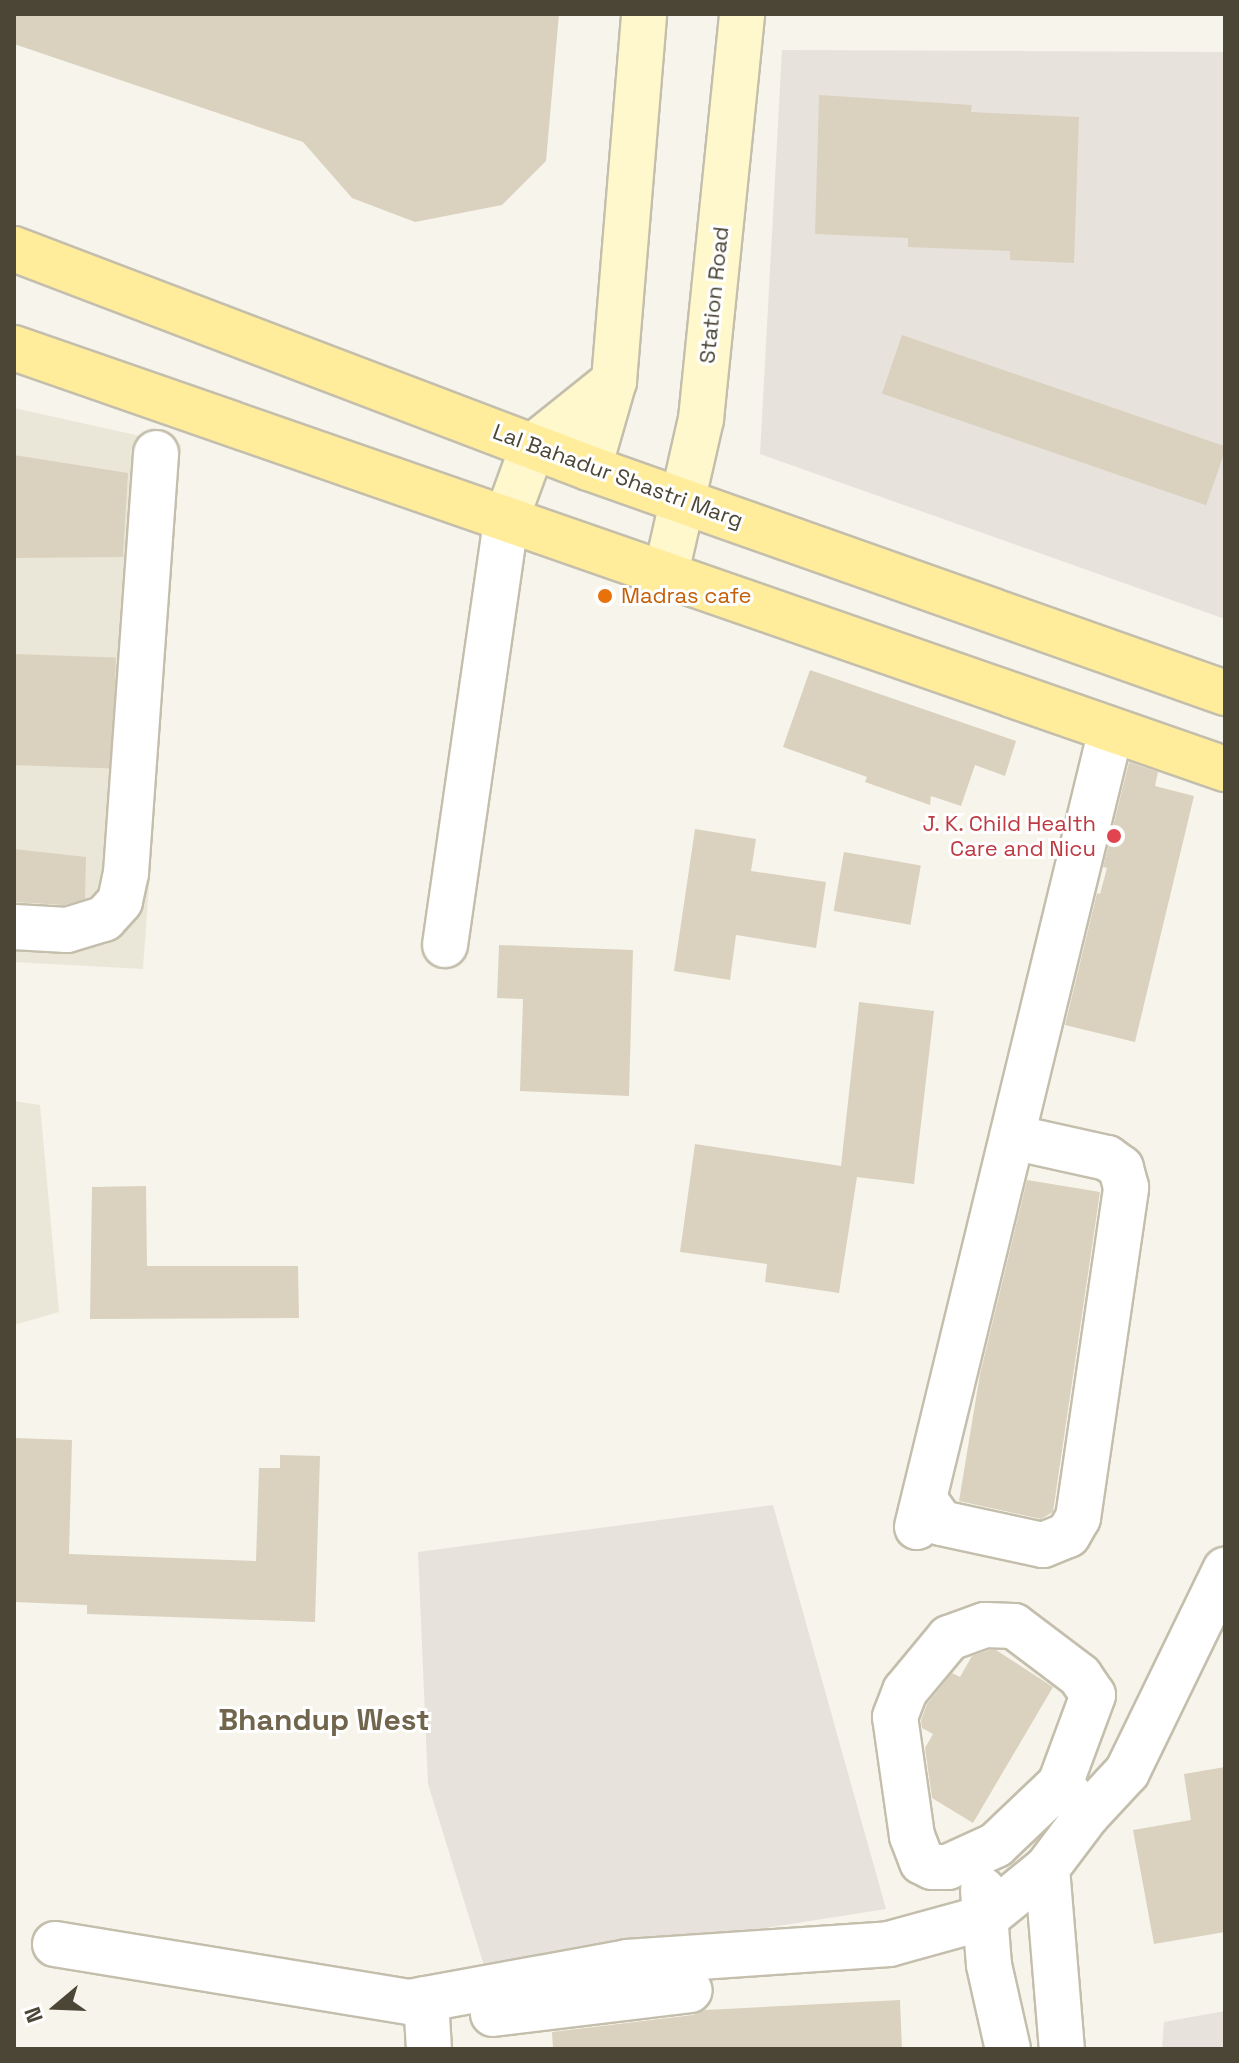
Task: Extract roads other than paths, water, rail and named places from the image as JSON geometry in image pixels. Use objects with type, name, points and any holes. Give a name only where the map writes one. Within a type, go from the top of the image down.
[{"type":"main road","name":"Lal Bahadur Shastri Marg","points":[[14,249],[589,468],[1225,693]]},
{"type":"main road","points":[[14,348],[1225,769]]},
{"type":"street","points":[[589,468],[614,381],[644,14]]},
{"type":"street","name":"Station Road","points":[[666,573],[701,419],[742,14]]},
{"type":"street","points":[[445,945],[507,517],[533,446],[614,381]]},
{"type":"street","points":[[14,927],[67,930],[104,919],[120,901],[126,873],[156,453]]},
{"type":"street","points":[[1012,1137],[1107,1158],[1121,1168],[1126,1187],[1078,1518],[1068,1535],[1043,1545],[941,1523],[921,1513],[1012,1137],[1111,730]]},
{"type":"street","points":[[428,2023],[627,1962],[889,1944],[987,1917],[1078,1789],[1225,1570]]},
{"type":"street","points":[[1062,2049],[1078,1789],[1080,1676],[1014,1626],[985,1625],[949,1638],[905,1691],[895,1717],[912,1836],[922,1862],[932,1867],[948,1867],[980,1853],[1078,1789]]},
{"type":"street","points":[[980,1853],[989,1965],[1008,2049]]},
{"type":"street","points":[[55,1944],[410,2002],[428,2023]]},
{"type":"street","points":[[428,2023],[690,1990]]},
{"type":"place","name":"Madras cafe","points":[[605,596]]},
{"type":"place","name":"J. K. Child Health Care and Nicu","points":[[1114,836]]},
{"type":"district","name":"Bhandup West","points":[[324,1720]]}]
